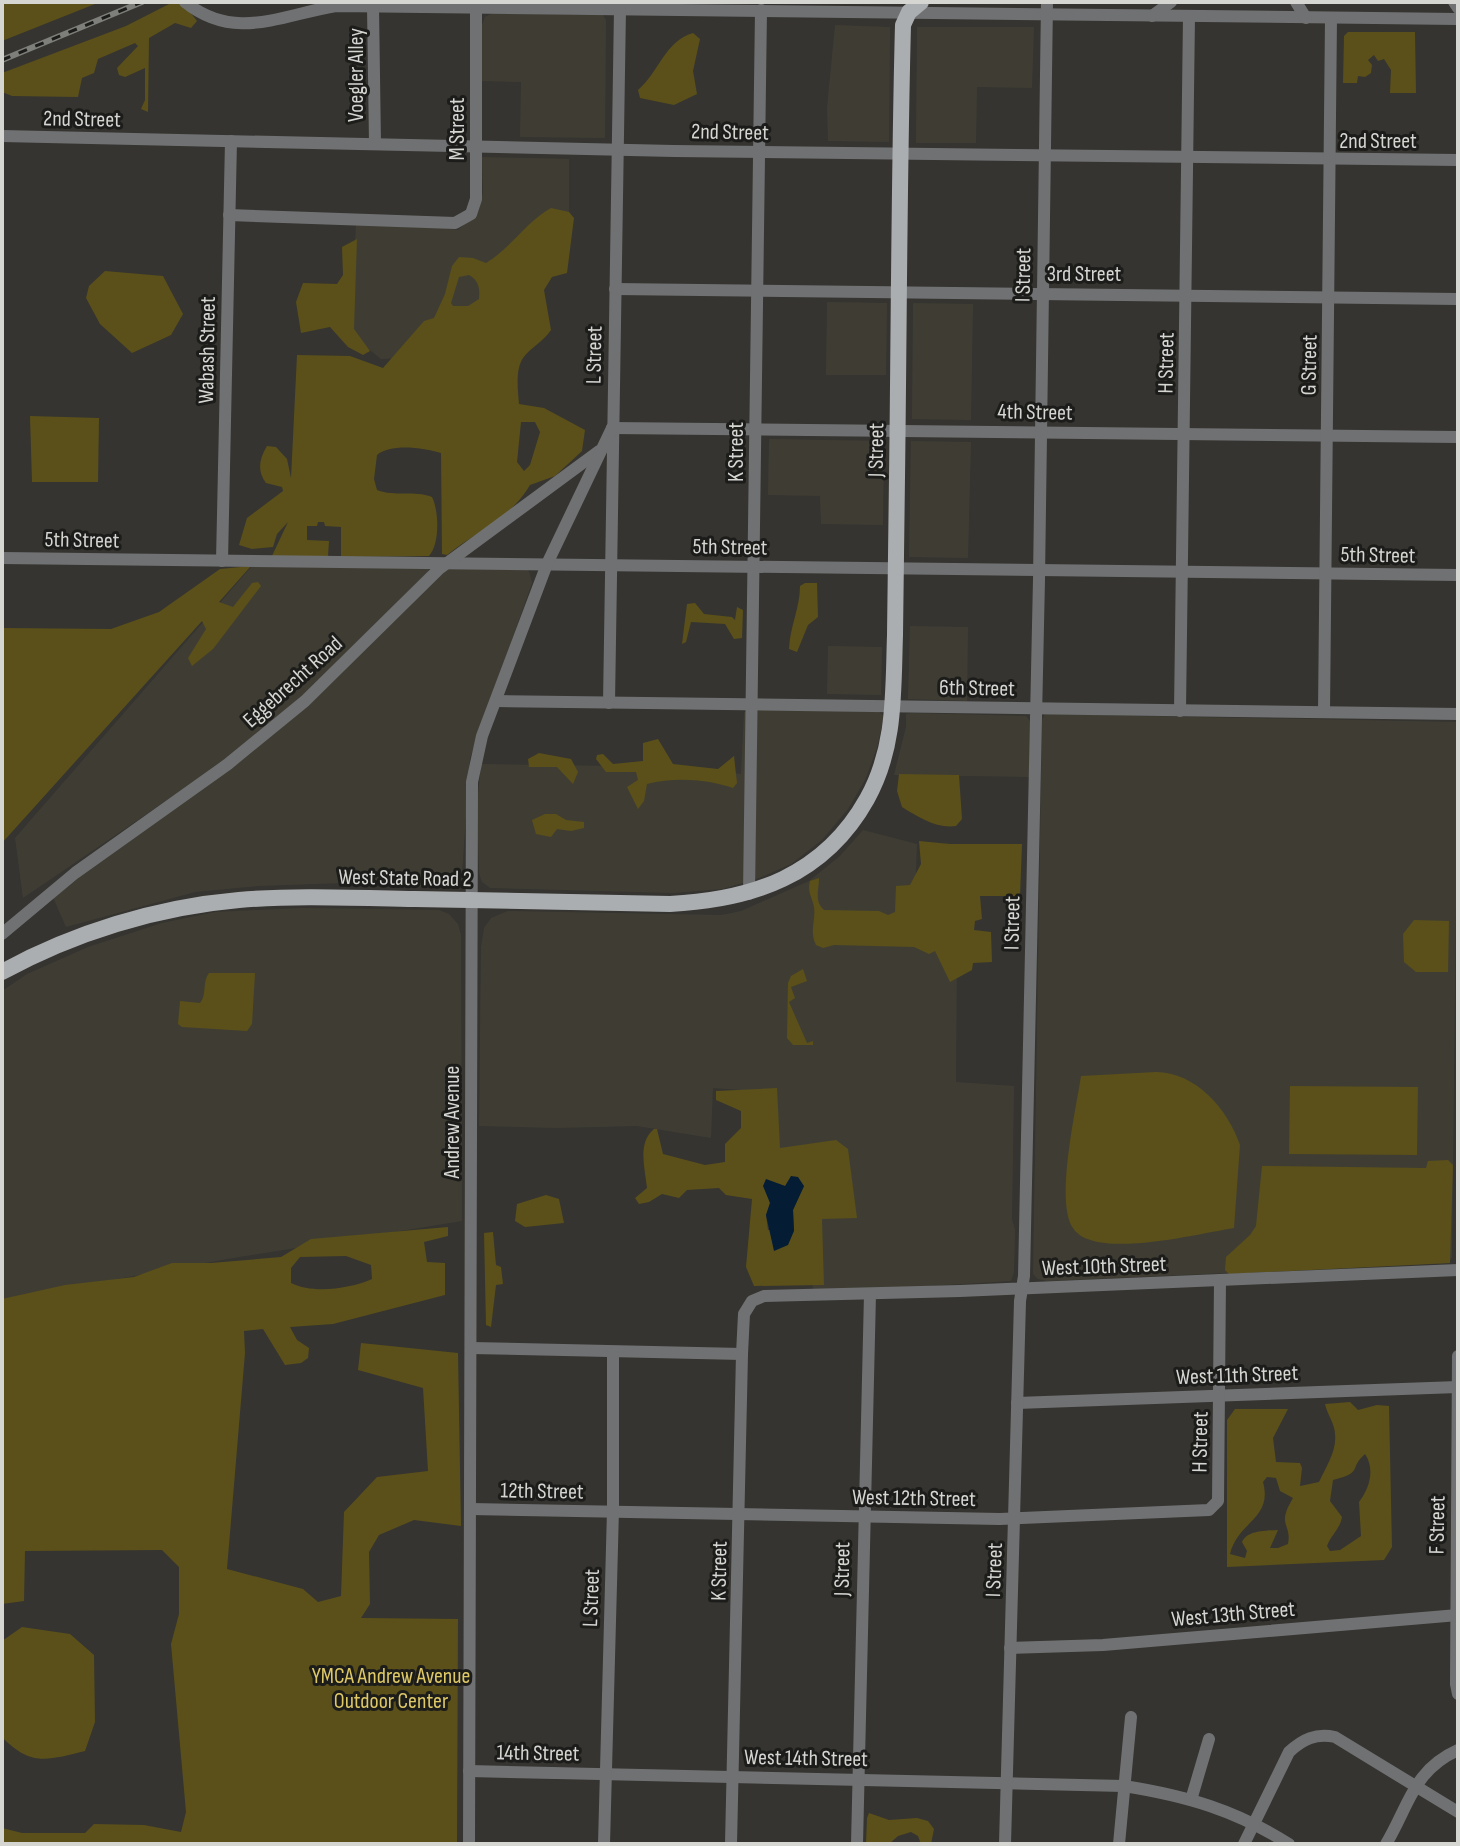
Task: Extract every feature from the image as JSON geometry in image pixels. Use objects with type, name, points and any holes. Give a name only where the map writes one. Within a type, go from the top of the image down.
[{"type":"main road","name":"J Street","points":[[810,863],[835,842],[867,800],[888,748],[894,706],[903,25],[915,7]]},
{"type":"main road","name":"West State Road 2","points":[[2,972],[50,948],[98,930],[209,903],[314,898],[670,904],[723,900],[749,894],[769,887],[810,863]]},
{"type":"street","points":[[185,2],[207,17],[240,24],[273,22],[336,6],[620,8],[674,5],[761,10],[1047,8],[1152,16],[1458,19]]},
{"type":"street","points":[[1152,16],[1171,2]]},
{"type":"street","points":[[1296,2],[1306,18]]},
{"type":"street","points":[[1454,2],[1458,8]]},
{"type":"street","name":"Voegler Alley","points":[[373,7],[375,144]]},
{"type":"street","name":"M Street","points":[[229,215],[455,223],[471,214],[476,199],[476,8]]},
{"type":"street","name":"L Street","points":[[609,703],[620,8]]},
{"type":"street","name":"I Street","points":[[1005,1844],[1017,1403],[1024,1276],[1047,8]]},
{"type":"street","name":"K Street","points":[[749,894],[761,10]]},
{"type":"street","name":"H Street","points":[[1180,711],[1189,16]]},
{"type":"street","name":"G Street","points":[[1324,712],[1331,18]]},
{"type":"street","name":"2nd Street","points":[[2,136],[759,152],[1458,160]]},
{"type":"street","name":"Wabash Street","points":[[222,561],[231,141]]},
{"type":"street","name":"3rd Street","points":[[615,289],[1458,299]]},
{"type":"street","name":"4th Street","points":[[612,428],[1458,437]]},
{"type":"street","name":"Andrew Avenue","points":[[469,1844],[473,773],[482,736],[547,564],[612,428]]},
{"type":"street","name":"Eggebrecht Road","points":[[2,934],[75,873],[228,764],[294,710],[448,562],[602,449]]},
{"type":"street","name":"5th Street","points":[[2,558],[1458,575]]},
{"type":"street","name":"6th Street","points":[[496,701],[1458,714]]},
{"type":"street","name":"West 10th Street","points":[[752,1301],[764,1296],[1458,1270]]},
{"type":"street","name":"H Street","points":[[1213,1508],[1218,1501],[1220,1280]]},
{"type":"street","name":"J Street","points":[[857,1844],[870,1294]]},
{"type":"street","name":"K Street","points":[[731,1844],[742,1354],[745,1309],[752,1301]]},
{"type":"street","points":[[471,1348],[742,1354]]},
{"type":"street","name":"L Street","points":[[604,1844],[613,1510],[613,1353]]},
{"type":"street","name":"F Street","points":[[1458,1356],[1458,1694]]},
{"type":"street","name":"West 11th Street","points":[[1017,1403],[1458,1387]]},
{"type":"street","name":"West 12th Street","points":[[613,1510],[1015,1519],[1205,1512],[1213,1508]]},
{"type":"street","name":"12th Street","points":[[471,1509],[613,1510]]},
{"type":"street","name":"West 13th Street","points":[[1010,1648],[1103,1645],[1457,1616]]},
{"type":"street","points":[[1119,1844],[1131,1717]]},
{"type":"street","points":[[1244,1844],[1289,1752],[1311,1737],[1324,1735],[1335,1737],[1458,1812]]},
{"type":"street","points":[[1191,1800],[1209,1739]]},
{"type":"street","points":[[1386,1844],[1414,1785],[1458,1750]]},
{"type":"street","name":"14th Street","points":[[469,1771],[605,1773]]},
{"type":"street","name":"West 14th Street","points":[[605,1773],[1124,1786],[1191,1800],[1254,1822],[1289,1844]]},
{"type":"shaded area","points":[[493,13],[603,15],[606,20],[605,138],[520,137],[521,82],[481,81],[482,25],[485,17]]},
{"type":"shaded area","points":[[835,25],[890,27],[889,142],[828,141],[827,108]]},
{"type":"shaded area","points":[[917,27],[1034,27],[1032,88],[977,87],[976,143],[916,143]]},
{"type":"shaded area","points":[[482,157],[569,159],[569,233],[458,355],[381,359],[350,334],[356,224],[428,225],[458,230],[478,212],[483,193]]},
{"type":"shaded area","points":[[827,302],[887,303],[886,375],[826,375]]},
{"type":"shaded area","points":[[913,303],[973,304],[971,420],[912,419]]},
{"type":"shaded area","points":[[769,439],[884,441],[883,525],[821,524],[820,496],[768,495]]},
{"type":"shaded area","points":[[911,441],[971,442],[968,558],[909,557]]},
{"type":"shaded area","points":[[252,566],[426,566],[429,569],[291,707],[229,758],[23,898],[15,838]]},
{"type":"shaded area","points":[[451,567],[525,569],[529,571],[532,583],[470,758],[462,873],[455,885],[449,888],[344,883],[195,892],[66,927],[52,895],[254,749],[444,570]]},
{"type":"shaded area","points":[[910,626],[968,627],[967,701],[908,699]]},
{"type":"shaded area","points":[[828,646],[882,647],[881,695],[827,694]]},
{"type":"shaded area","points":[[772,709],[879,712],[884,716],[865,780],[848,809],[822,840],[791,864],[722,889],[673,893],[490,888],[482,882],[479,873],[477,806],[481,764],[686,767],[741,774],[744,712]]},
{"type":"shaded area","points":[[906,714],[1026,716],[1030,721],[1029,777],[894,775],[906,727]]},
{"type":"shaded area","points":[[1045,714],[1458,722],[1452,1257],[1449,1263],[1047,1281],[1033,1274],[1042,720]]},
{"type":"shaded area","points":[[863,830],[917,844],[913,945],[957,946],[956,1082],[1014,1086],[1012,1219],[1015,1230],[1011,1281],[813,1293],[805,1158],[771,1154],[768,1092],[713,1088],[711,1138],[637,1126],[479,1126],[481,947],[484,928],[491,918],[508,911],[722,915],[741,911],[809,881],[840,856]]},
{"type":"shaded area","points":[[302,908],[439,910],[449,914],[458,924],[461,935],[462,1221],[2,1300],[2,991],[27,974],[88,947],[162,923],[215,912]]},
{"type":"green space","points":[[2,2],[100,2],[2,41]]},
{"type":"green space","points":[[173,2],[183,6],[197,21],[191,28],[175,23],[149,38],[148,112],[141,109],[145,100],[145,68],[125,77],[119,75],[117,68],[138,46],[135,43],[98,59],[94,73],[82,78],[78,97],[12,96],[2,92],[2,73],[126,26]]},
{"type":"green space","points":[[1348,32],[1415,32],[1416,93],[1390,93],[1391,70],[1384,59],[1378,61],[1374,55],[1368,60],[1372,65],[1371,73],[1365,77],[1358,76],[1357,83],[1343,83],[1344,36]]},
{"type":"green space","points":[[693,33],[700,39],[693,71],[697,94],[674,105],[640,98],[638,90],[669,50],[683,37]]},
{"type":"green space","points":[[551,208],[569,212],[574,218],[567,273],[552,277],[544,290],[551,330],[520,363],[519,404],[544,408],[585,430],[582,451],[555,476],[530,485],[503,516],[447,555],[442,554],[441,453],[408,448],[391,449],[377,455],[374,479],[377,490],[432,497],[437,527],[435,544],[429,556],[341,557],[341,527],[325,526],[324,522],[307,526],[307,540],[329,541],[328,557],[271,558],[288,522],[277,534],[273,547],[252,549],[239,545],[247,518],[283,491],[282,487],[266,483],[261,474],[261,460],[267,446],[276,447],[287,459],[291,478],[297,355],[350,356],[383,368],[424,321],[434,318],[445,294],[452,266],[459,257],[486,263]],"holes":[[[469,275],[478,285],[479,299],[468,306],[453,306],[451,303],[459,277]],[[521,422],[535,422],[540,432],[530,465],[524,471],[517,462]]]},
{"type":"green space","points":[[357,239],[354,329],[370,351],[363,355],[348,347],[330,327],[301,333],[296,302],[303,283],[337,284],[343,275],[342,247]]},
{"type":"green space","points":[[105,271],[163,276],[183,314],[171,335],[132,353],[100,324],[86,298],[89,286]]},
{"type":"green space","points":[[30,416],[99,418],[98,482],[32,482]]},
{"type":"green space","points":[[251,566],[219,602],[233,607],[252,583],[258,582],[261,586],[213,649],[192,666],[188,658],[206,629],[202,621],[2,843],[2,628],[111,629],[159,612],[220,569]]},
{"type":"green space","points":[[817,583],[818,617],[808,625],[797,652],[789,649],[800,586]]},
{"type":"green space","points":[[695,603],[704,614],[735,620],[737,607],[743,610],[742,638],[734,639],[725,624],[691,622],[686,642],[682,644],[687,604]]},
{"type":"green space","points":[[658,739],[673,764],[718,769],[734,756],[737,783],[733,788],[690,780],[647,784],[644,801],[638,809],[627,787],[638,780],[636,772],[606,772],[596,759],[597,755],[603,754],[613,764],[643,761],[643,743]]},
{"type":"green space","points":[[539,753],[571,759],[578,772],[573,784],[557,767],[529,767],[528,759]]},
{"type":"green space","points":[[899,774],[959,775],[962,819],[956,826],[942,826],[902,807],[897,791]]},
{"type":"green space","points":[[545,814],[584,822],[584,828],[571,831],[557,829],[551,837],[536,834],[532,820]]},
{"type":"green space","points":[[919,841],[1022,844],[1020,896],[980,896],[982,919],[975,921],[974,930],[991,932],[992,962],[973,963],[972,970],[950,982],[935,951],[929,954],[914,947],[834,945],[823,948],[816,945],[810,881],[819,878],[818,899],[824,910],[879,911],[888,915],[895,912],[896,886],[910,885],[921,864]]},
{"type":"green space","points":[[1414,920],[1449,921],[1448,972],[1416,972],[1404,962],[1403,934]]},
{"type":"green space","points":[[803,969],[807,981],[791,987],[795,998],[789,1002],[807,1043],[813,1041],[813,1045],[793,1045],[787,1038],[788,983],[791,976]]},
{"type":"green space","points":[[209,973],[255,973],[252,1024],[247,1031],[182,1027],[178,1024],[180,1001],[200,1003]]},
{"type":"green space","points":[[1156,1072],[1184,1078],[1197,1086],[1218,1106],[1235,1132],[1240,1145],[1234,1228],[1124,1244],[1084,1238],[1073,1228],[1066,1198],[1068,1155],[1081,1076]]},
{"type":"green space","points":[[1290,1086],[1418,1087],[1417,1155],[1289,1154]]},
{"type":"green space","points":[[777,1088],[780,1148],[836,1140],[848,1149],[857,1218],[822,1219],[824,1285],[754,1286],[746,1267],[752,1199],[726,1195],[719,1188],[687,1190],[679,1198],[662,1194],[639,1204],[635,1198],[647,1188],[644,1149],[645,1141],[654,1129],[657,1129],[663,1154],[705,1165],[725,1162],[725,1144],[741,1128],[741,1111],[716,1100],[716,1091]],"holes":[[[766,1180],[785,1186],[804,1186],[793,1210],[794,1231],[768,1230],[766,1215],[770,1203]]]},
{"type":"green space","points":[[1448,1160],[1453,1165],[1450,1263],[1229,1274],[1225,1270],[1226,1257],[1256,1226],[1262,1166],[1426,1168],[1428,1161]]},
{"type":"green space","points":[[546,1195],[559,1199],[564,1223],[525,1227],[515,1221],[517,1204]]},
{"type":"green space","name":"YMCA Andrew Avenue Outdoor Center","points":[[448,1227],[448,1236],[424,1242],[427,1262],[445,1263],[445,1295],[333,1324],[290,1327],[297,1340],[309,1348],[308,1358],[301,1363],[285,1365],[263,1329],[244,1331],[245,1353],[227,1569],[303,1589],[318,1602],[341,1596],[344,1512],[377,1477],[428,1471],[423,1388],[358,1370],[361,1343],[458,1353],[461,1526],[414,1520],[379,1535],[369,1552],[370,1604],[361,1618],[458,1619],[457,1844],[2,1844],[2,1828],[22,1833],[85,1833],[94,1824],[144,1825],[181,1832],[186,1812],[171,1644],[179,1614],[179,1567],[162,1550],[25,1551],[24,1601],[2,1604],[2,1299],[65,1285],[134,1277],[172,1263],[281,1257],[311,1239]],"holes":[[[346,1256],[371,1265],[372,1279],[353,1285],[320,1289],[291,1283],[291,1268],[300,1257]]]},
{"type":"green space","points":[[493,1232],[496,1265],[501,1267],[503,1284],[496,1285],[491,1327],[486,1325],[484,1233]]},
{"type":"green space","points":[[1350,1402],[1358,1410],[1377,1405],[1389,1406],[1392,1547],[1384,1560],[1227,1567],[1227,1420],[1235,1409],[1288,1409],[1273,1438],[1276,1462],[1300,1463],[1300,1486],[1319,1482],[1333,1453],[1335,1430],[1325,1404]],"holes":[[[1365,1454],[1370,1472],[1366,1491],[1359,1502],[1361,1536],[1340,1550],[1330,1551],[1327,1546],[1342,1517],[1330,1501],[1333,1480],[1352,1472]],[[1267,1477],[1276,1478],[1280,1491],[1293,1498],[1285,1519],[1288,1544],[1270,1548],[1278,1530],[1257,1532],[1248,1535],[1242,1542],[1247,1551],[1245,1558],[1230,1554],[1234,1543],[1263,1504],[1263,1482]]]},
{"type":"green space","points":[[22,1627],[70,1634],[94,1655],[95,1722],[85,1751],[40,1759],[22,1753],[2,1737],[2,1641]]},
{"type":"green space","points":[[869,1813],[889,1820],[917,1818],[928,1821],[934,1829],[931,1844],[921,1844],[918,1836],[911,1832],[898,1836],[889,1844],[866,1844]]},
{"type":"water","points":[[791,1176],[798,1177],[804,1186],[793,1210],[794,1231],[788,1245],[774,1251],[766,1215],[770,1203],[763,1186],[766,1179],[785,1186]]},
{"type":"railway","points":[[2,60],[142,2]]}]
